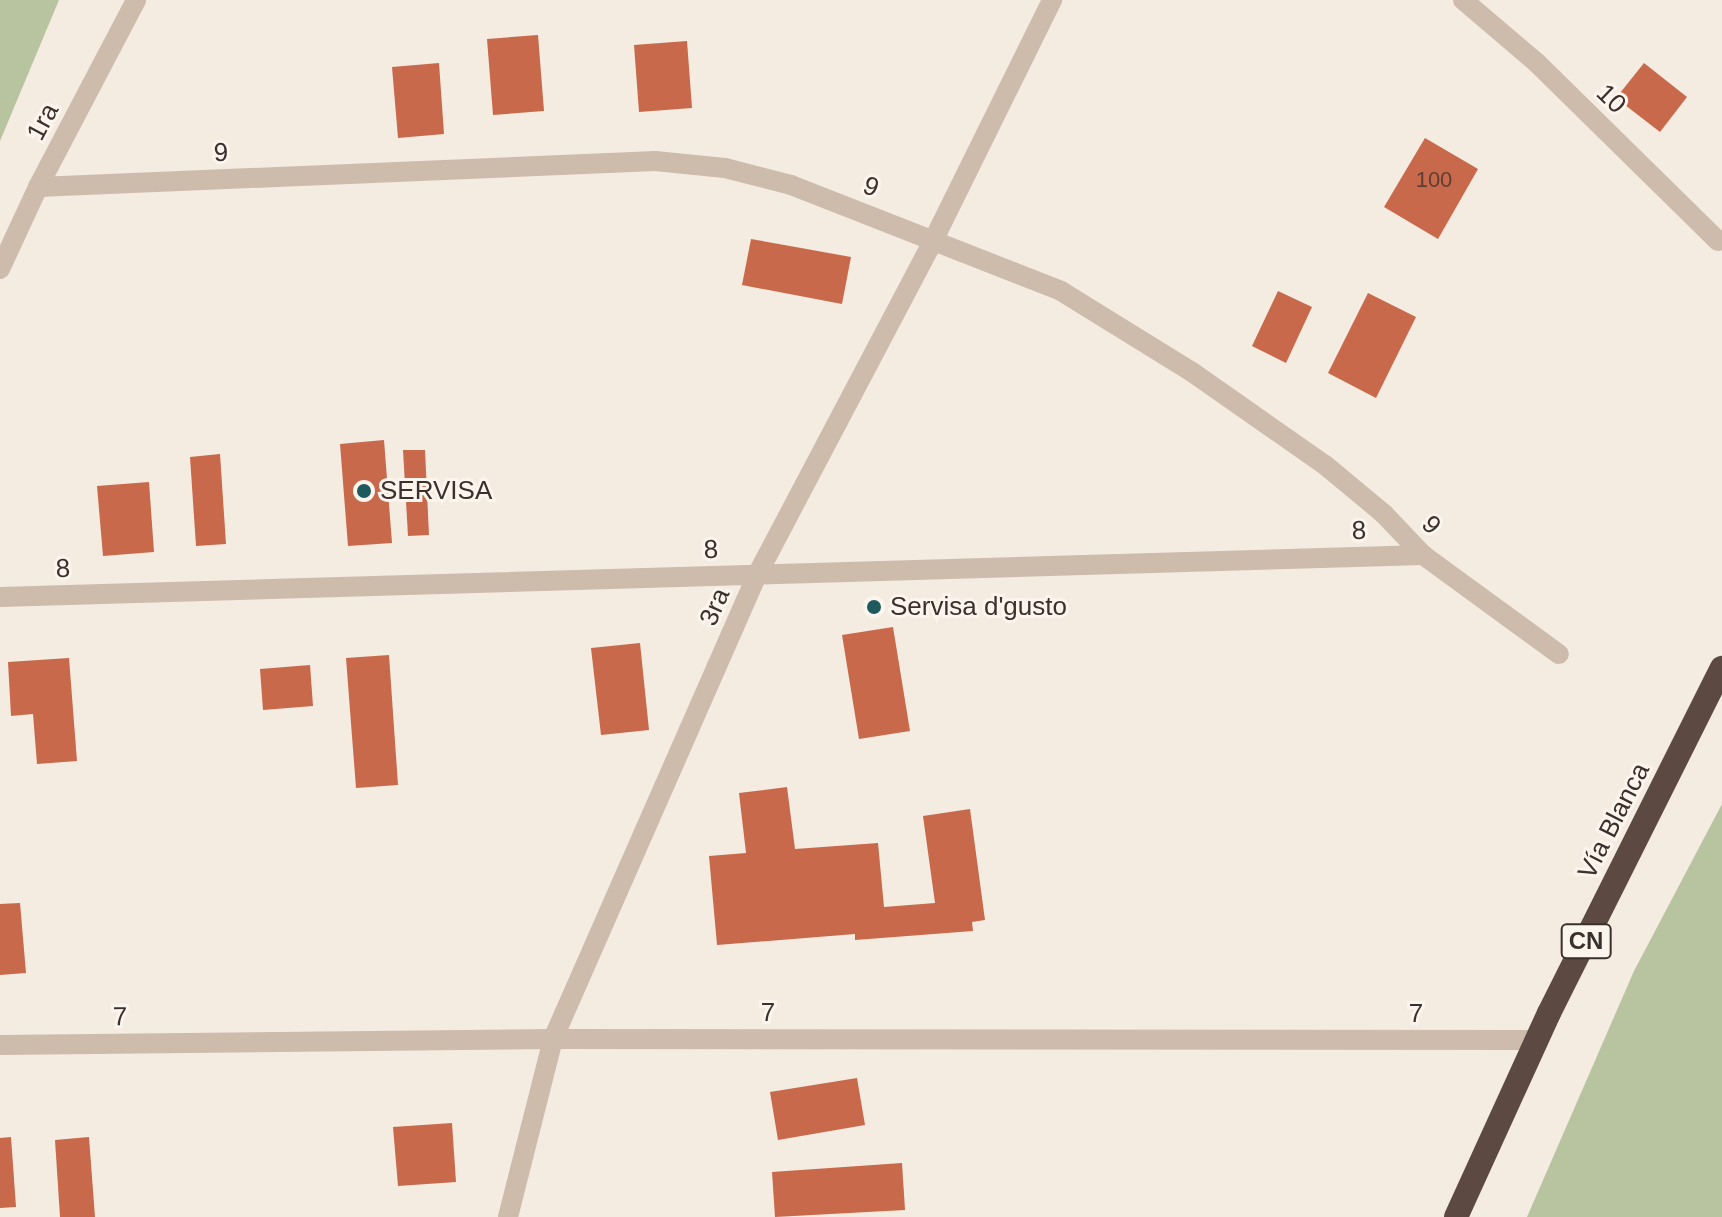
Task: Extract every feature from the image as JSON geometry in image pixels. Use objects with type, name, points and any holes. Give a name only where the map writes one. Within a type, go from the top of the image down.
[{"type":"highway","name":"Vía Blanca","points":[[1456,1217],[1537,1040],[1722,668]]},
{"type":"street","name":"1ra","points":[[0,269],[38,187],[136,0]]},
{"type":"street","name":"3ra","points":[[508,1217],[553,1039],[757,575],[934,239],[1052,0]]},
{"type":"street","name":"10","points":[[1463,0],[1537,63],[1718,241]]},
{"type":"street","name":"9","points":[[38,187],[655,161],[725,168],[791,185],[1061,291],[1192,372],[1325,465],[1384,514],[1423,555],[1559,654]]},
{"type":"street","name":"8","points":[[0,597],[1423,555]]},
{"type":"street","name":"7","points":[[0,1045],[553,1039],[1537,1040]]},
{"type":"green space","points":[[0,0],[59,0],[0,141]]},
{"type":"green space","points":[[1722,804],[1722,1217],[1527,1217],[1634,971]]},
{"type":"building","points":[[538,35],[544,111],[493,115],[487,39]]},
{"type":"building","points":[[687,41],[692,108],[639,112],[634,45]]},
{"type":"building","points":[[439,63],[444,134],[398,138],[392,67]]},
{"type":"building","points":[[1644,63],[1687,97],[1660,132],[1616,98]]},
{"type":"building","points":[[1425,138],[1478,169],[1438,239],[1384,207]]},
{"type":"building","points":[[751,239],[851,257],[842,304],[742,285]]},
{"type":"building","points":[[1278,291],[1312,307],[1286,363],[1252,346]]},
{"type":"building","points":[[1368,293],[1416,317],[1376,398],[1328,373]]},
{"type":"building","points":[[384,440],[392,543],[348,546],[340,444]]},
{"type":"building","points":[[403,450],[425,450],[429,535],[408,536]]},
{"type":"building","points":[[220,454],[226,544],[196,546],[190,457]]},
{"type":"building","points":[[149,482],[154,552],[103,556],[97,486]]},
{"type":"building","points":[[893,627],[910,731],[859,739],[842,635]]},
{"type":"building","points":[[640,643],[649,730],[601,735],[591,648]]},
{"type":"building","points":[[389,655],[398,785],[356,788],[346,658]]},
{"type":"building","points":[[69,658],[77,761],[37,764],[33,714],[11,716],[8,662]]},
{"type":"building","points":[[310,665],[313,706],[263,710],[260,669]]},
{"type":"building","points":[[787,787],[795,849],[878,843],[884,907],[935,903],[923,816],[970,809],[985,920],[972,922],[973,931],[855,940],[855,934],[717,945],[709,856],[746,853],[739,793]]},
{"type":"building","points":[[20,903],[26,973],[0,975],[0,904]]},
{"type":"building","points":[[857,1078],[865,1125],[778,1140],[770,1092]]},
{"type":"building","points":[[452,1123],[456,1182],[398,1186],[393,1127]]},
{"type":"building","points":[[11,1137],[16,1207],[0,1208],[0,1138]]},
{"type":"building","points":[[89,1137],[95,1217],[60,1217],[55,1140]]},
{"type":"building","points":[[902,1163],[905,1210],[775,1217],[772,1172]]},
{"type":"place","name":"SERVISA","points":[[364,491]]},
{"type":"place","name":"Servisa d'gusto","points":[[874,607]]}]
